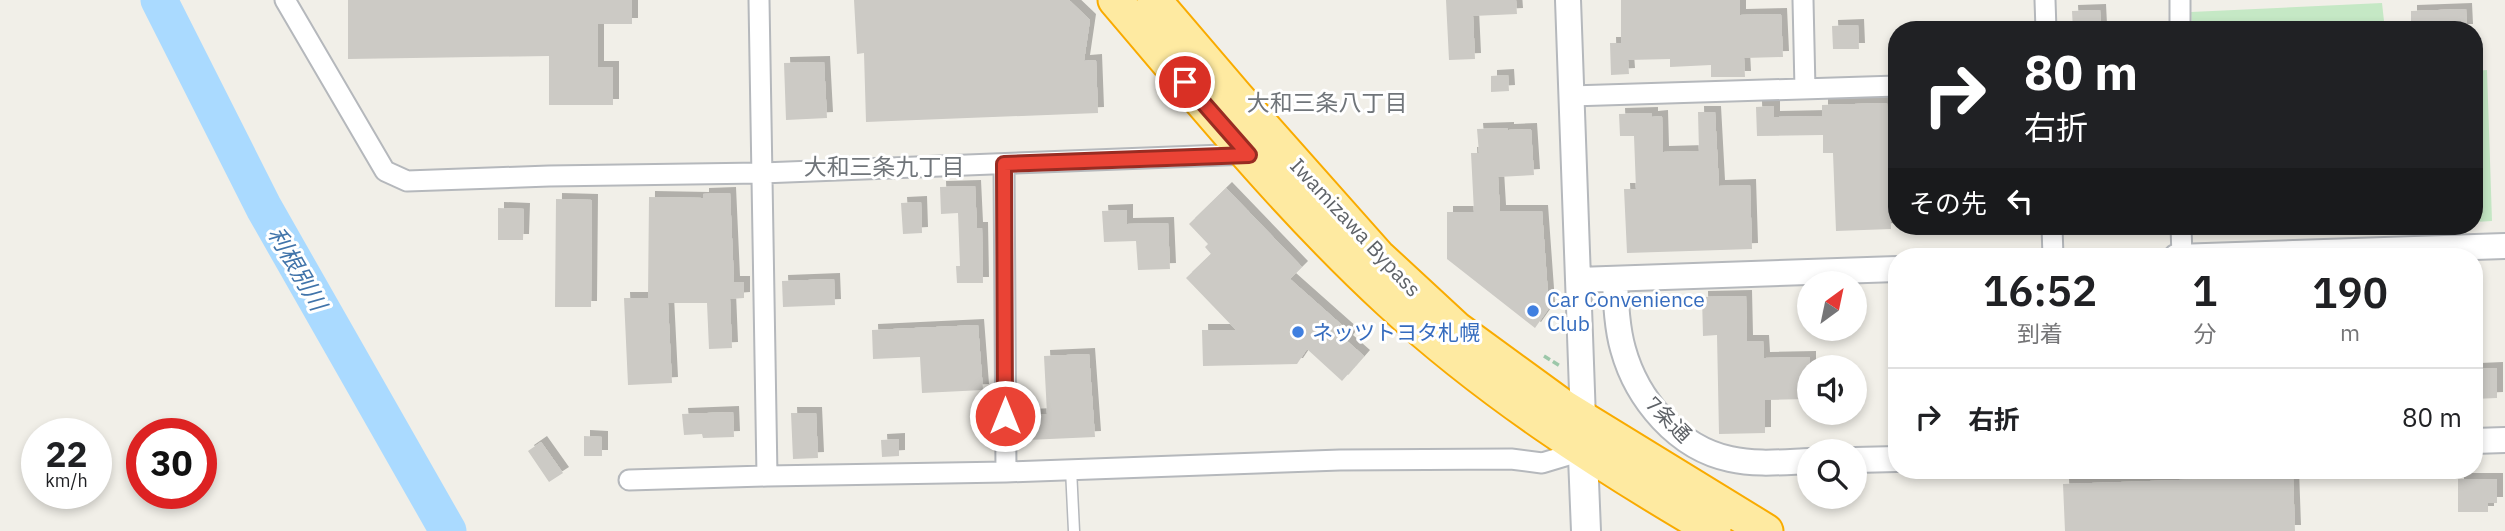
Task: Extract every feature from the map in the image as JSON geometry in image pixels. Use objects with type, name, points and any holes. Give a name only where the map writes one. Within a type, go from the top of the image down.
[{"type":"highway","name":"Iwamizawa Bypass","points":[[1115,0],[1331,245],[1391,302],[1496,388],[1582,451],[1714,531]]},
{"type":"highway","name":"Iwamizawa Bypass","points":[[1154,0],[1378,256],[1457,329],[1583,419],[1766,531]]},
{"type":"main road","points":[[1583,419],[1586,531]]},
{"type":"street","points":[[285,0],[385,171],[407,181],[761,173],[1249,155]]},
{"type":"street","points":[[759,0],[767,476]]},
{"type":"street","points":[[1568,0],[1583,419]]},
{"type":"street","points":[[1803,0],[1805,89]]},
{"type":"street","points":[[2045,0],[2046,21]]},
{"type":"street","points":[[2180,0],[2180,21]]},
{"type":"street","points":[[1571,96],[1888,86]]},
{"type":"street","points":[[1004,164],[1006,472]]},
{"type":"street","points":[[2446,248],[2505,246]]},
{"type":"street","points":[[1578,281],[1888,269]]},
{"type":"street","name":"7条通","points":[[1615,281],[1619,330],[1625,357],[1643,394],[1671,428],[1696,446],[1730,459],[1750,462],[1797,461]]},
{"type":"street","points":[[2483,441],[2505,440]]},
{"type":"street","points":[[629,480],[1006,472],[1340,460],[1511,458],[1542,463],[1582,451]]},
{"type":"street","points":[[1867,460],[1888,459]]},
{"type":"lane","points":[[1071,469],[1074,531]]},
{"type":"green space","points":[[2382,3],[2384,21],[2192,21],[2191,12]]},
{"type":"green space","points":[[2483,70],[2487,70],[2492,221],[2483,222]]},
{"type":"building","points":[[348,0],[632,0],[632,24],[598,24],[598,67],[613,67],[613,105],[549,105],[549,56],[348,59]]},
{"type":"building","points":[[854,0],[1069,0],[1090,20],[1084,61],[1096,60],[1098,113],[866,122],[864,53],[857,54]]},
{"type":"building","points":[[1446,0],[1516,0],[1517,14],[1473,16],[1475,59],[1449,60]]},
{"type":"building","points":[[1621,0],[1740,0],[1740,15],[1781,14],[1783,57],[1744,58],[1745,77],[1711,77],[1711,65],[1670,67],[1670,59],[1628,60],[1629,74],[1611,75],[1610,43],[1621,43]]},
{"type":"building","points":[[2466,9],[2467,21],[2411,21],[2411,11]]},
{"type":"building","points":[[2100,10],[2101,21],[2073,21],[2072,11]]},
{"type":"building","points":[[1858,25],[1859,49],[1833,49],[1832,26]]},
{"type":"building","points":[[824,62],[827,118],[786,120],[784,63]]},
{"type":"building","points":[[1508,75],[1509,91],[1491,92],[1491,76]]},
{"type":"building","points":[[1887,103],[1888,229],[1836,231],[1833,153],[1823,153],[1823,135],[1757,136],[1756,107],[1774,106],[1774,117],[1822,116],[1822,105]]},
{"type":"building","points":[[1698,112],[1715,112],[1719,186],[1750,185],[1752,249],[1627,253],[1624,189],[1636,189],[1634,136],[1620,136],[1619,114],[1652,113],[1652,117],[1662,116],[1663,152],[1699,151]]},
{"type":"building","points":[[1477,129],[1531,129],[1534,175],[1498,177],[1500,211],[1542,211],[1549,308],[1535,328],[1447,259],[1447,212],[1474,212],[1471,153],[1479,153]]},
{"type":"building","points":[[975,186],[977,228],[982,228],[983,283],[957,283],[956,266],[960,266],[958,213],[941,214],[940,187]]},
{"type":"building","points":[[1226,188],[1302,267],[1290,279],[1352,334],[1347,341],[1364,356],[1342,381],[1307,349],[1297,364],[1203,366],[1202,330],[1236,330],[1186,278],[1211,254],[1205,247],[1208,244],[1189,224]]},
{"type":"building","points":[[730,193],[734,282],[744,282],[744,298],[730,299],[732,348],[709,349],[707,303],[668,303],[672,383],[628,385],[624,298],[648,298],[649,197],[703,198],[703,194]]},
{"type":"building","points":[[556,199],[592,200],[591,307],[555,307]]},
{"type":"building","points":[[921,202],[922,233],[903,234],[901,203]]},
{"type":"building","points":[[498,208],[524,209],[523,240],[498,240]]},
{"type":"building","points":[[1127,210],[1127,224],[1168,223],[1170,269],[1138,270],[1136,241],[1104,242],[1102,211]]},
{"type":"building","points":[[834,279],[835,305],[783,307],[782,281]]},
{"type":"building","points":[[1746,296],[1747,341],[1763,341],[1764,358],[1797,357],[1797,399],[1765,400],[1765,433],[1719,434],[1717,335],[1703,336],[1702,297]]},
{"type":"building","points":[[978,325],[983,390],[922,393],[920,357],[873,359],[872,330]]},
{"type":"building","points":[[1089,354],[1095,437],[1027,440],[1026,415],[1047,414],[1044,356]]},
{"type":"building","points":[[2497,368],[2497,398],[2483,399],[2483,369]]},
{"type":"building","points":[[733,412],[734,437],[703,438],[702,434],[684,435],[682,414]]},
{"type":"building","points":[[791,413],[816,413],[818,458],[793,459]]},
{"type":"building","points":[[584,436],[602,437],[602,456],[584,456]]},
{"type":"building","points":[[899,439],[899,456],[882,457],[881,440]]},
{"type":"building","points":[[541,442],[563,473],[549,482],[528,451]]},
{"type":"building","points":[[2293,479],[2295,531],[2065,531],[2063,484]]},
{"type":"building","points":[[2458,479],[2497,479],[2497,503],[2488,503],[2488,512],[2458,512]]},
{"type":"waterway","name":"利根別川","points":[[159,0],[264,208],[448,531]]},
{"type":"place","name":"Car Convenience Club","points":[[1533,311]]},
{"type":"place","name":"ネッツトヨタ札幌","points":[[1298,332]]},
{"type":"district","name":"大和三条八丁目","points":[[1327,102]]},
{"type":"district","name":"大和三条九丁目","points":[[884,166]]},
{"type":"route","points":[[1005,416],[1004,164],[1249,155],[1185,82]]}]
